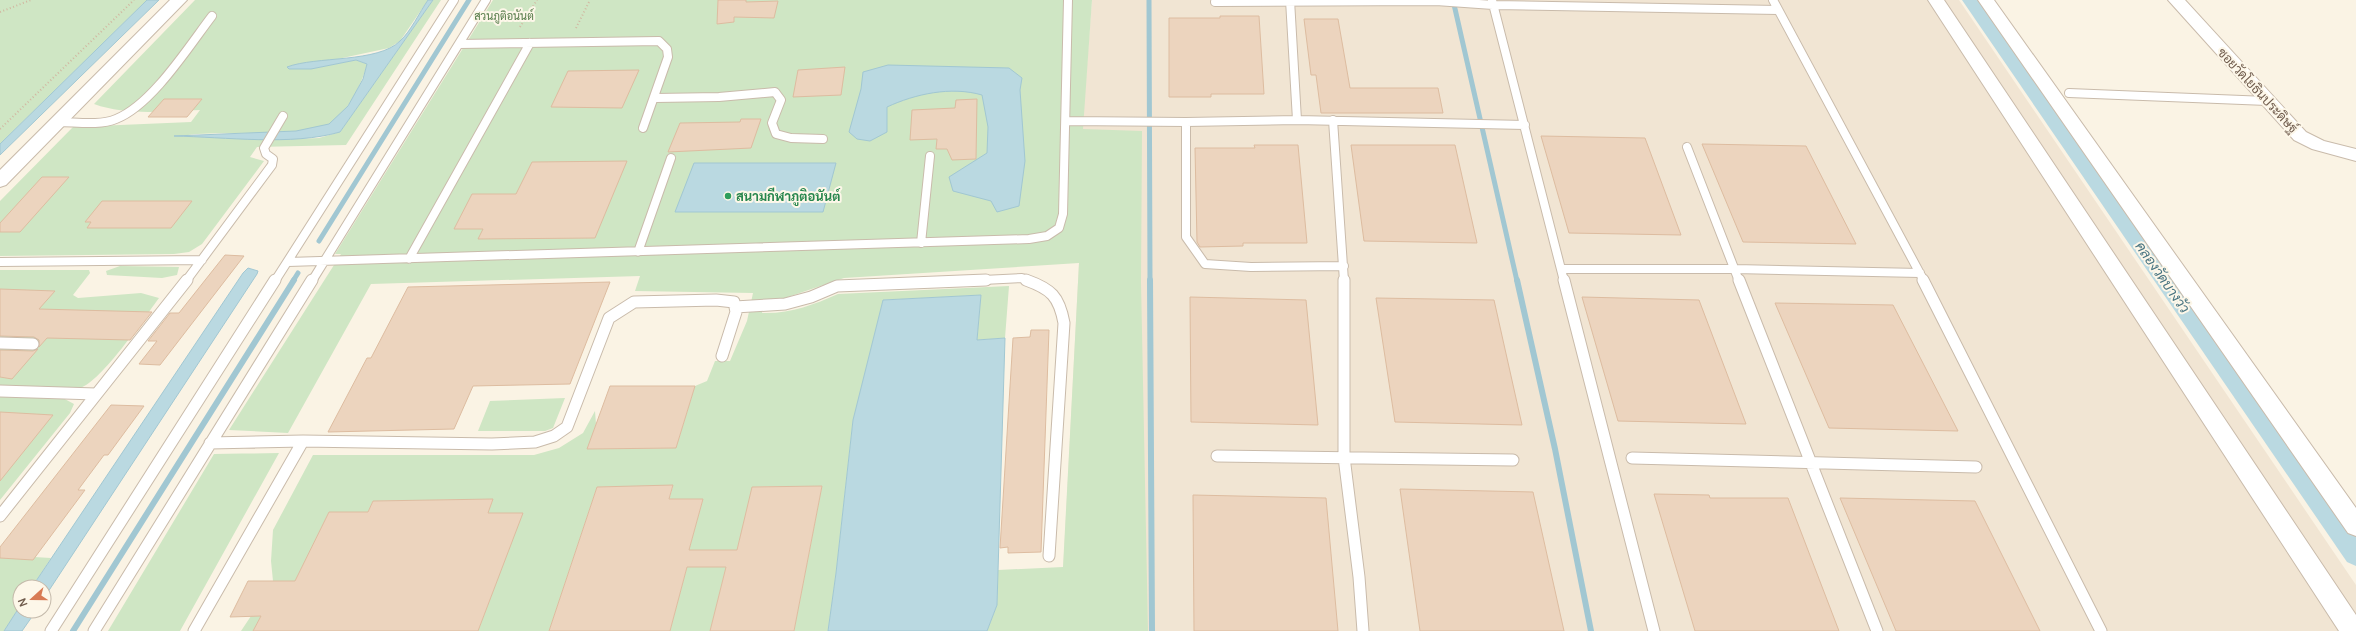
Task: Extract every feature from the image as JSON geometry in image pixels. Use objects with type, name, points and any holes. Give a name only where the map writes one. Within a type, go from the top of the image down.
[{"type":"street","points":[[0,181],[179,0]]},
{"type":"street","points":[[1936,0],[2353,631]]},
{"type":"street","points":[[1986,0],[2356,526]]},
{"type":"street","name":"ซอยวัดโยธินประดิษฐ์","points":[[2176,0],[2300,136],[2318,145],[2356,155]]},
{"type":"lane","points":[[51,631],[454,0]]},
{"type":"lane","points":[[94,631],[210,442],[324,262],[486,0]]},
{"type":"lane","points":[[288,262],[921,243],[1029,239],[1047,236],[1059,228],[1063,214],[1067,121],[1068,0]]},
{"type":"lane","points":[[1631,0],[1635,9]]},
{"type":"lane","points":[[1773,0],[1920,273],[2102,631]]},
{"type":"lane","points":[[1290,1],[1296,120]]},
{"type":"lane","points":[[1215,2],[1436,1],[1635,9],[1778,10]]},
{"type":"lane","points":[[1493,3],[1654,631]]},
{"type":"lane","points":[[58,122],[108,121],[126,115],[142,103],[212,16]]},
{"type":"lane","points":[[459,44],[659,41],[667,49],[668,57],[656,98],[643,128]]},
{"type":"lane","points":[[409,259],[530,43]]},
{"type":"lane","points":[[656,98],[718,97],[775,92],[781,100],[772,123],[776,134],[791,138],[823,140]]},
{"type":"lane","points":[[2069,93],[2267,101]]},
{"type":"lane","points":[[0,516],[202,260],[272,165],[273,159],[266,154],[264,148],[283,116]]},
{"type":"lane","points":[[1067,121],[1186,122],[1333,120],[1525,125]]},
{"type":"lane","points":[[1333,120],[1344,266],[1344,457],[1359,577],[1363,631]]},
{"type":"lane","points":[[1186,122],[1186,237],[1205,264],[1251,267],[1344,266]]},
{"type":"lane","points":[[1687,147],[1877,631]]},
{"type":"lane","points":[[921,243],[930,156]]},
{"type":"lane","points":[[638,252],[671,158]]},
{"type":"lane","points":[[0,262],[202,260]]},
{"type":"lane","points":[[1561,269],[1735,269],[1920,273]]},
{"type":"lane","points":[[735,307],[785,304],[811,297],[838,286],[1022,278],[1047,287],[1061,304],[1064,323],[1049,556]]},
{"type":"lane","points":[[210,442],[303,441],[492,444],[534,442],[554,436],[567,427],[608,318],[634,302],[716,300],[734,302],[736,312],[722,356]]},
{"type":"lane","points":[[0,343],[33,344]]},
{"type":"lane","points":[[0,391],[96,394]]},
{"type":"lane","points":[[194,631],[303,441]]},
{"type":"lane","points":[[1217,456],[1513,460]]},
{"type":"lane","points":[[1632,458],[1976,467]]},
{"type":"path","points":[[0,12],[32,0]]},
{"type":"path","points":[[0,129],[134,0]]},
{"type":"path","points":[[510,43],[537,0]]},
{"type":"path","points":[[568,42],[590,0]]},
{"type":"shaded area","points":[[1092,0],[1959,0],[2356,585],[2356,631],[1060,631],[1079,263],[1083,116]]},
{"type":"green space","points":[[0,0],[147,0],[0,144]]},
{"type":"green space","points":[[195,0],[428,0],[400,41],[389,48],[333,60],[311,69],[356,60],[367,64],[362,80],[347,107],[341,115],[328,125],[295,132],[217,133],[181,136],[297,139],[319,138],[340,132],[433,0],[441,0],[346,145],[257,147],[250,157],[264,161],[202,244],[189,252],[174,254],[0,256],[0,201],[73,127],[191,122],[200,110],[146,112],[107,108],[94,104]]},
{"type":"green space","name":"สวนภูติอนันต์","points":[[493,0],[1092,0],[1083,129],[1142,131],[1141,282],[1148,631],[987,631],[997,605],[998,570],[1063,567],[1079,263],[844,278],[785,298],[765,300],[762,313],[772,313],[801,308],[838,294],[1009,286],[1005,338],[977,340],[981,295],[883,300],[853,420],[828,631],[794,631],[822,486],[753,487],[737,550],[689,550],[703,499],[680,499],[656,545],[673,486],[597,487],[549,631],[478,631],[522,513],[488,513],[493,499],[373,501],[368,512],[329,512],[295,581],[273,581],[271,561],[273,530],[313,455],[534,455],[559,448],[583,433],[595,411],[596,424],[588,449],[676,448],[695,386],[707,381],[715,361],[730,361],[747,321],[753,293],[635,291],[640,276],[371,284],[288,433],[229,430],[341,254],[335,254]]},
{"type":"green space","points":[[120,266],[179,267],[177,275],[162,278],[107,275],[106,271]]},
{"type":"green space","points":[[0,270],[89,270],[90,273],[73,295],[78,298],[141,293],[159,298],[111,362],[100,374],[80,388],[52,390],[0,385]]},
{"type":"green space","points":[[0,396],[61,397],[74,404],[70,413],[0,500]]},
{"type":"green space","points":[[565,398],[553,428],[545,431],[478,431],[490,401]]},
{"type":"green space","points":[[279,453],[180,631],[108,631],[214,454]]},
{"type":"green space","points":[[0,555],[51,558],[37,579],[12,579],[12,618],[4,631],[0,631]]},
{"type":"green space","points":[[687,567],[726,567],[710,631],[670,631]]},
{"type":"green space","points":[[251,616],[261,616],[253,631],[241,631]]},
{"type":"water","points":[[147,0],[159,0],[0,155],[0,144]]},
{"type":"water","points":[[428,0],[433,0],[340,132],[301,139],[280,140],[174,136],[296,131],[329,124],[348,106],[363,79],[367,64],[356,60],[311,69],[289,69],[287,67],[314,61],[362,56],[377,53],[390,48],[400,41],[408,32]]},
{"type":"water","points":[[888,65],[1009,68],[1022,78],[1020,90],[1025,161],[1019,206],[997,212],[991,201],[953,191],[949,177],[987,153],[988,127],[982,95],[970,92],[946,91],[909,98],[887,107],[887,132],[870,141],[857,139],[849,132],[861,89],[863,72]]},
{"type":"water","points":[[694,163],[836,163],[823,212],[675,212]]},
{"type":"water","points":[[248,268],[258,271],[52,586],[52,579],[37,579],[243,273]]},
{"type":"water","points":[[981,295],[977,340],[1005,338],[997,605],[987,631],[828,631],[853,420],[883,300]]},
{"type":"water","points":[[12,618],[30,619],[22,631],[4,631]]},
{"type":"building","points":[[718,0],[746,0],[746,2],[778,1],[774,18],[734,17],[734,22],[717,24]]},
{"type":"building","points":[[1220,16],[1259,16],[1264,94],[1211,94],[1211,97],[1169,97],[1169,18],[1220,18]]},
{"type":"building","points":[[1304,19],[1338,19],[1350,88],[1438,88],[1443,113],[1321,113],[1316,75],[1311,75]]},
{"type":"building","points":[[845,67],[841,95],[793,97],[798,70]]},
{"type":"building","points":[[639,70],[622,108],[551,107],[568,71]]},
{"type":"building","points":[[164,99],[202,99],[187,117],[148,117]]},
{"type":"building","points":[[977,99],[976,159],[952,160],[947,149],[936,149],[937,139],[910,140],[912,110],[955,108],[956,100]]},
{"type":"building","points":[[741,119],[761,119],[751,148],[668,152],[680,123],[740,122]]},
{"type":"building","points":[[1541,136],[1645,138],[1681,235],[1569,233]]},
{"type":"building","points":[[1702,144],[1806,146],[1856,244],[1743,242]]},
{"type":"building","points":[[1254,145],[1298,145],[1307,243],[1243,243],[1243,246],[1200,247],[1197,242],[1195,148],[1255,148]]},
{"type":"building","points":[[1351,145],[1455,145],[1477,243],[1364,241]]},
{"type":"building","points":[[627,161],[595,238],[478,239],[483,229],[454,229],[472,194],[516,194],[532,162]]},
{"type":"building","points":[[42,177],[69,177],[20,232],[0,232],[0,223]]},
{"type":"building","points":[[102,201],[192,201],[171,228],[87,228],[91,222],[85,222]]},
{"type":"building","points":[[225,255],[244,256],[160,365],[139,364],[157,341],[148,341],[170,313],[179,313]]},
{"type":"building","points":[[610,282],[570,384],[473,386],[454,429],[328,432],[367,358],[371,358],[408,287]]},
{"type":"building","points":[[0,289],[55,291],[39,309],[152,312],[130,340],[47,338],[39,347],[39,340],[34,337],[0,336]]},
{"type":"building","points":[[1190,297],[1306,300],[1318,425],[1191,422]]},
{"type":"building","points":[[1582,297],[1699,300],[1746,424],[1618,421]]},
{"type":"building","points":[[1376,298],[1494,300],[1522,425],[1395,422]]},
{"type":"building","points":[[1775,303],[1893,305],[1958,431],[1829,428]]},
{"type":"building","points":[[1031,330],[1049,330],[1041,552],[1008,553],[1008,547],[1000,548],[1013,338],[1030,337]]},
{"type":"building","points":[[38,349],[12,379],[0,377],[0,350],[33,351]]},
{"type":"building","points":[[610,386],[695,386],[676,448],[587,449]]},
{"type":"building","points":[[111,405],[144,406],[108,455],[104,455],[78,490],[85,490],[33,560],[0,558],[0,547]]},
{"type":"building","points":[[0,412],[53,415],[0,481]]},
{"type":"building","points":[[673,485],[669,499],[703,499],[689,550],[737,550],[752,487],[822,486],[794,631],[710,631],[726,567],[687,567],[670,631],[549,631],[597,487]]},
{"type":"building","points":[[1400,489],[1533,492],[1564,631],[1420,631]]},
{"type":"building","points":[[1654,494],[1709,495],[1710,498],[1788,498],[1839,631],[1695,631]]},
{"type":"building","points":[[1193,495],[1326,498],[1338,631],[1194,631]]},
{"type":"building","points":[[1840,498],[1975,501],[2040,631],[1896,631]]},
{"type":"building","points":[[493,499],[488,513],[523,513],[478,631],[253,631],[261,616],[230,617],[248,581],[295,581],[329,512],[368,512],[373,501]]},
{"type":"waterway","points":[[319,241],[469,0]]},
{"type":"waterway","points":[[1149,0],[1150,281]]},
{"type":"waterway","points":[[1453,0],[1517,281]]},
{"type":"waterway","name":"คลองวัดบางวัว","points":[[1971,0],[2356,554]]},
{"type":"waterway","points":[[293,281],[298,273]]},
{"type":"waterway","points":[[73,631],[294,280]]},
{"type":"waterway","points":[[1150,280],[1152,631]]},
{"type":"waterway","points":[[1517,280],[1555,449],[1591,631]]},
{"type":"place","name":"สนามกีฬาภูติอนันต์","points":[[728,196]]}]
